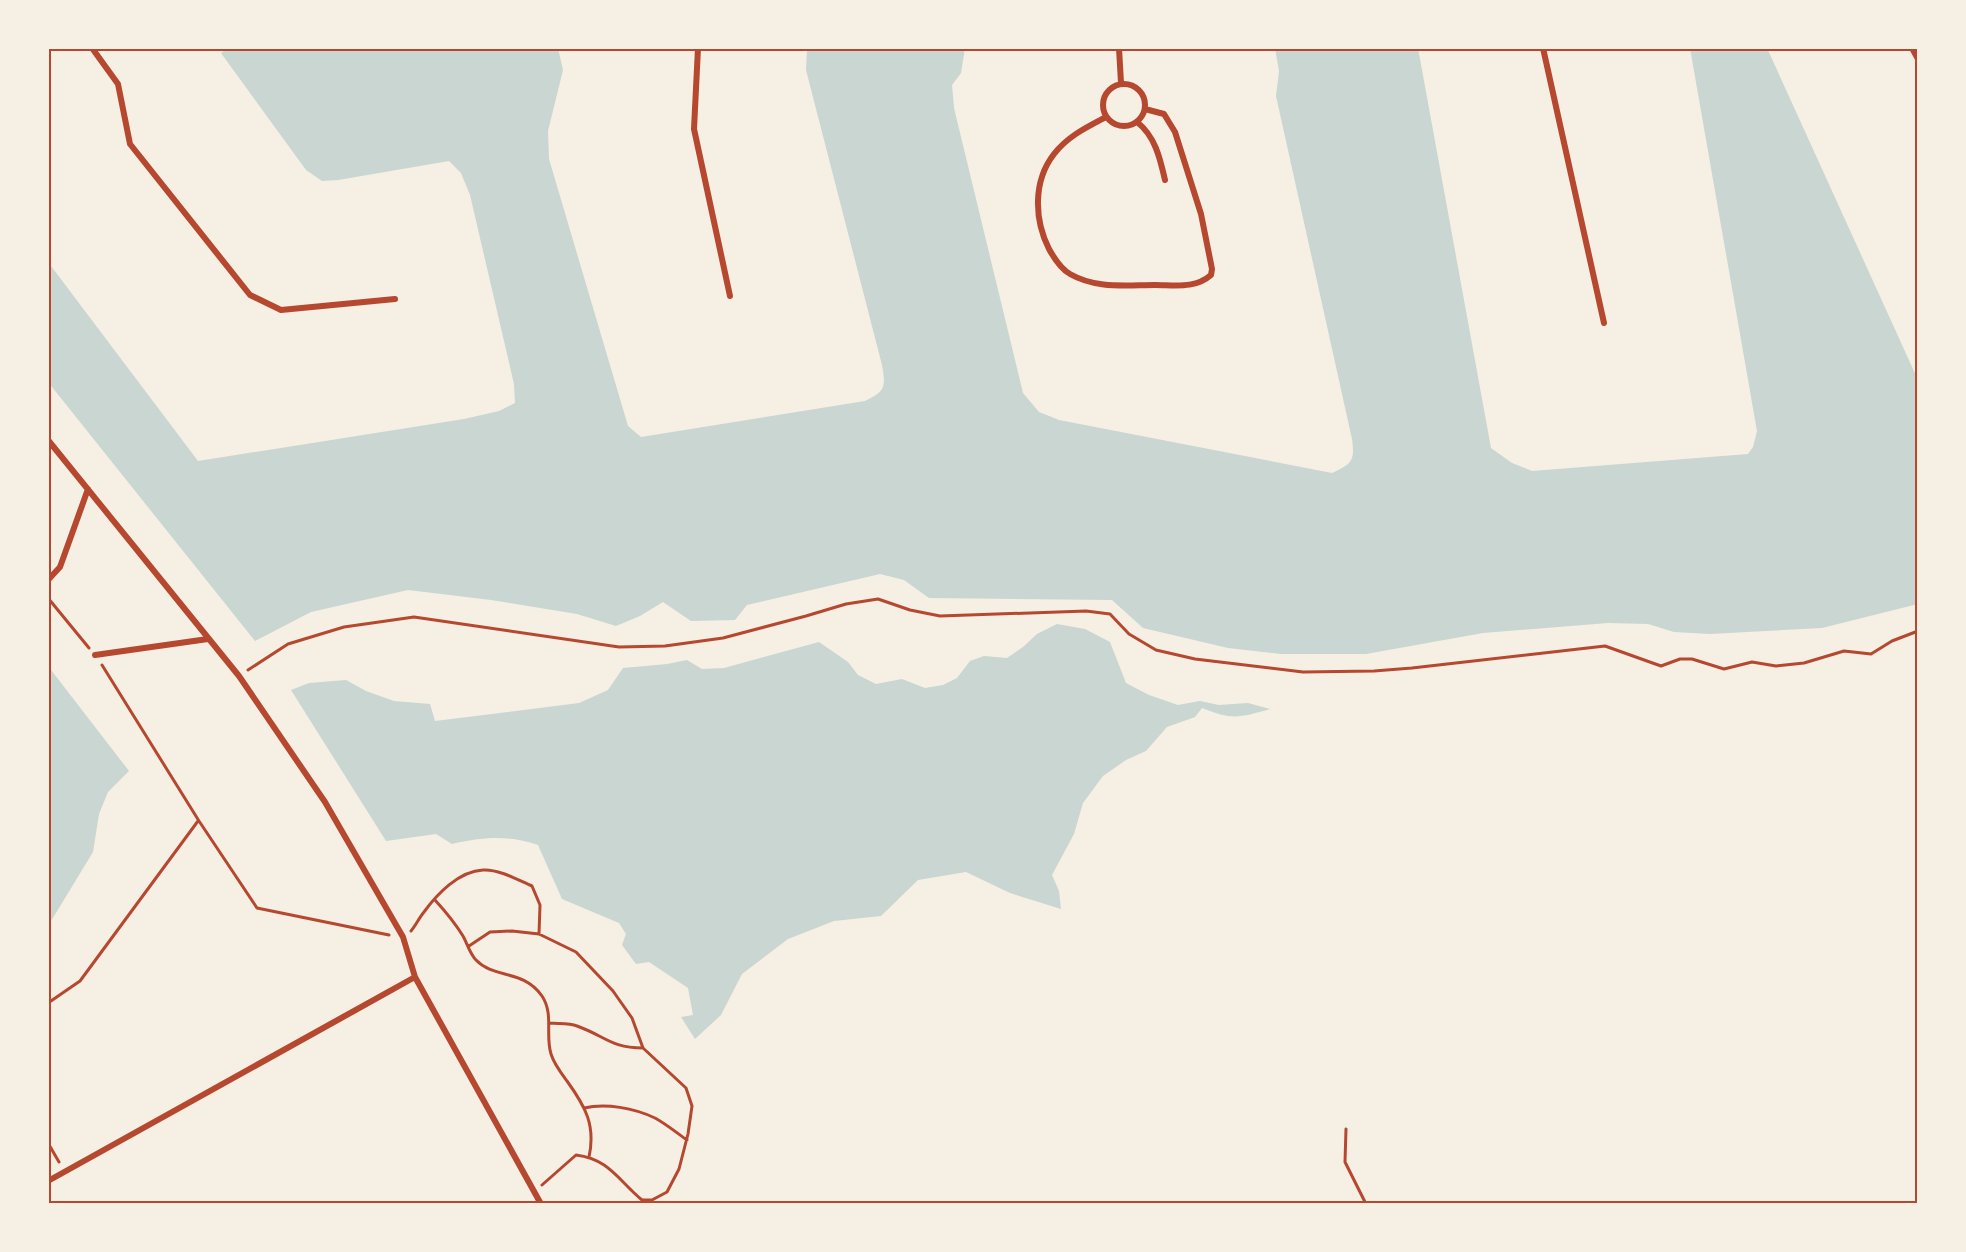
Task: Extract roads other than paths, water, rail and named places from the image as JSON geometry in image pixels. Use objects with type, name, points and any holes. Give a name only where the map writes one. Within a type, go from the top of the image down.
[{"type":"street","points":[[92,48],[118,84],[130,144],[250,295],[281,310],[395,299]]},
{"type":"street","points":[[698,48],[694,129],[730,296]]},
{"type":"street","points":[[1119,48],[1121,83]]},
{"type":"street","points":[[1543,48],[1604,323]]},
{"type":"street","points":[[1912,48],[1918,59]]},
{"type":"street","points":[[1121,83],[1132,85],[1139,89],[1145,102],[1145,109],[1137,122],[1123,126],[1111,122],[1106,117],[1103,111],[1103,98],[1111,87],[1121,83]]},
{"type":"street","points":[[1106,117],[1072,135],[1053,155],[1041,179],[1037,206],[1042,235],[1054,258],[1068,273],[1090,283],[1133,287],[1199,284],[1211,275],[1212,269],[1201,214],[1175,132],[1164,114],[1145,109]]},
{"type":"street","points":[[1137,122],[1145,128],[1153,140],[1165,180]]},
{"type":"street","points":[[48,440],[238,676],[325,802],[402,938],[415,976],[541,1204]]},
{"type":"street","points":[[48,580],[60,567],[88,489]]},
{"type":"street","points":[[95,655],[208,639]]},
{"type":"street","points":[[48,1181],[415,976]]}]
